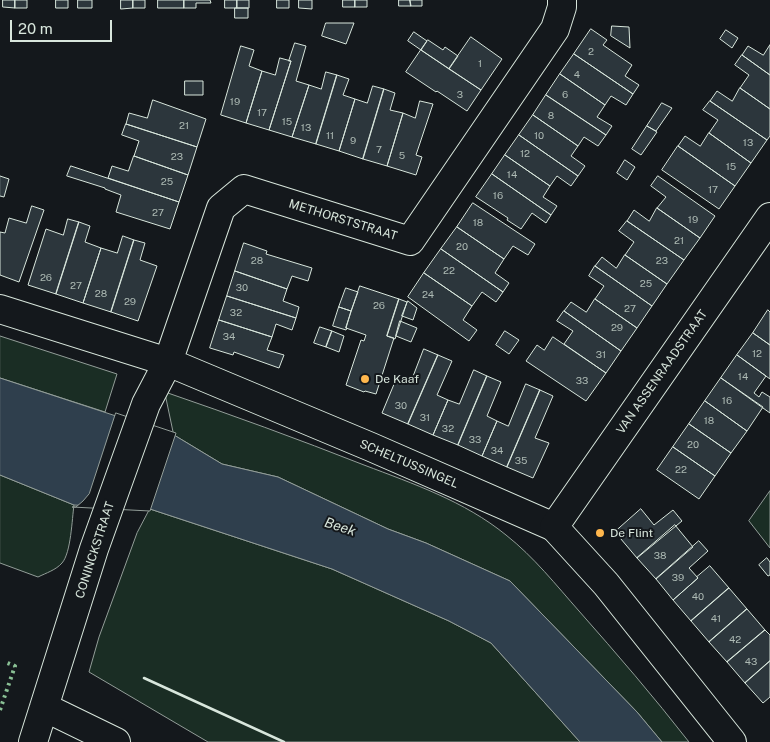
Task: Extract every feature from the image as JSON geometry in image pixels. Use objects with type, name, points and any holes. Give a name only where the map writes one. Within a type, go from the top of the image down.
[{"type":"street","name":"METHORSTSTRAAT","points":[[168,362],[221,208],[244,189],[410,241],[555,29],[562,7],[562,0]]},
{"type":"street","name":"VAN ASSENRAADSTRAAT","points":[[554,527],[770,217]]},
{"type":"street","name":"SCHELTUSSINGEL","points":[[0,309],[168,362],[371,447],[554,527],[606,584],[732,742]]},
{"type":"street","name":"CONINCKSTRAAT","points":[[33,742],[104,520],[146,404],[168,362]]},
{"type":"street","points":[[44,707],[116,742]]},
{"type":"green space","points":[[0,336],[117,374],[105,412],[0,378]]},
{"type":"green space","points":[[165,392],[240,418],[438,494],[490,523],[526,552],[635,676],[689,742],[662,742],[637,712],[510,581],[426,543],[388,529],[278,477],[222,464],[174,435]]},
{"type":"green space","points":[[0,475],[74,505],[67,552],[62,563],[57,568],[38,577],[0,563]]},
{"type":"green space","points":[[770,491],[770,548],[749,521]]},
{"type":"green space","points":[[150,509],[332,569],[449,621],[491,643],[580,742],[208,742],[89,672],[99,637],[137,533]]},
{"type":"water","name":"Beek","points":[[0,378],[174,435],[222,464],[278,477],[388,529],[426,543],[510,581],[637,712],[662,742],[580,742],[491,643],[449,621],[332,569],[150,509],[74,505],[0,475]]},
{"type":"pier","points":[[116,413],[176,433],[150,511],[72,507],[76,507],[89,494]]},
{"type":"building","points":[[3,0],[15,0],[15,8],[3,7]]},
{"type":"building","points":[[15,0],[27,0],[27,8],[15,8]]},
{"type":"building","points":[[56,0],[68,0],[68,8],[56,8]]},
{"type":"building","points":[[78,0],[92,0],[92,8],[78,8]]},
{"type":"building","points":[[121,0],[133,0],[133,8],[121,9]]},
{"type":"building","points":[[133,0],[145,0],[145,8],[133,8]]},
{"type":"building","points":[[158,0],[184,0],[184,8],[158,8]]},
{"type":"building","points":[[184,0],[210,0],[211,3],[196,3],[196,8],[184,8]]},
{"type":"building","points":[[225,0],[237,0],[237,8],[225,8]]},
{"type":"building","points":[[237,0],[249,0],[249,8],[237,8]]},
{"type":"building","points":[[277,0],[289,0],[289,8],[277,8]]},
{"type":"building","points":[[299,0],[312,0],[312,9],[299,8]]},
{"type":"building","points":[[343,0],[355,0],[355,7],[343,7]]},
{"type":"building","points":[[355,0],[367,0],[367,7],[355,7]]},
{"type":"building","points":[[399,0],[410,0],[411,6],[399,6]]},
{"type":"building","points":[[410,0],[422,0],[422,6],[411,6]]},
{"type":"building","points":[[235,8],[248,8],[248,18],[235,18]]},
{"type":"building","points":[[326,23],[354,23],[346,44],[322,36]]},
{"type":"building","points":[[612,26],[629,27],[630,48],[611,36]]},
{"type":"building","points":[[591,29],[607,40],[603,45],[632,65],[625,76],[639,85],[633,94],[574,54]]},
{"type":"building","points":[[726,30],[738,38],[732,48],[720,39]]},
{"type":"building","points":[[414,32],[427,41],[421,50],[408,41]]},
{"type":"building","points":[[471,37],[502,59],[481,90],[449,69]]},
{"type":"building","points":[[428,40],[443,50],[445,47],[458,56],[449,69],[421,50]]},
{"type":"building","points":[[295,43],[306,46],[296,81],[309,85],[292,137],[269,130]]},
{"type":"building","points":[[770,45],[770,75],[742,55],[748,46],[763,55]]},
{"type":"building","points":[[241,46],[254,50],[249,66],[262,71],[246,123],[221,115]]},
{"type":"building","points":[[421,50],[481,90],[467,111],[406,72]]},
{"type":"building","points":[[574,54],[633,94],[626,105],[611,96],[605,105],[560,74]]},
{"type":"building","points":[[742,55],[770,75],[770,109],[740,88],[749,75],[735,65]]},
{"type":"building","points":[[280,58],[291,61],[269,130],[246,123],[262,71],[275,75]]},
{"type":"building","points":[[326,72],[337,75],[316,144],[292,137],[309,85],[321,89]]},
{"type":"building","points":[[560,74],[605,105],[597,117],[612,126],[606,135],[546,95]]},
{"type":"building","points":[[337,75],[349,79],[343,95],[355,99],[339,151],[316,144]]},
{"type":"building","points":[[185,81],[203,81],[203,95],[185,95]]},
{"type":"building","points":[[373,86],[384,89],[363,159],[339,151],[355,99],[367,103]]},
{"type":"building","points":[[740,88],[770,109],[770,136],[767,140],[710,101],[717,91],[732,101]]},
{"type":"building","points":[[384,89],[395,93],[390,110],[403,113],[387,166],[363,159]]},
{"type":"building","points":[[546,95],[606,135],[598,146],[584,137],[578,146],[533,115]]},
{"type":"building","points":[[153,100],[206,119],[197,147],[126,124],[129,113],[147,118]]},
{"type":"building","points":[[420,101],[433,104],[416,155],[422,157],[416,175],[387,166],[403,113],[415,118]]},
{"type":"building","points":[[710,101],[767,140],[751,163],[709,133],[718,120],[703,110]]},
{"type":"building","points":[[662,103],[672,108],[656,131],[647,126]]},
{"type":"building","points":[[533,115],[578,146],[571,156],[585,166],[578,176],[519,135]]},
{"type":"building","points":[[126,124],[197,147],[188,175],[134,156],[139,141],[122,135]]},
{"type":"building","points":[[647,126],[657,132],[641,155],[632,149]]},
{"type":"building","points":[[709,133],[751,163],[735,186],[678,146],[685,136],[700,146]]},
{"type":"building","points":[[519,135],[578,176],[571,186],[557,176],[550,186],[505,155]]},
{"type":"building","points":[[678,146],[735,186],[719,209],[662,170]]},
{"type":"building","points":[[505,155],[550,186],[543,197],[557,206],[551,215],[492,174]]},
{"type":"building","points":[[134,156],[188,175],[179,202],[108,178],[112,166],[128,171]]},
{"type":"building","points":[[625,160],[635,167],[627,180],[617,173]]},
{"type":"building","points":[[71,166],[179,202],[170,229],[116,212],[121,195],[67,176]]},
{"type":"building","points":[[492,174],[551,215],[546,223],[532,213],[521,229],[476,197]]},
{"type":"building","points":[[0,176],[9,179],[4,197],[0,196]]},
{"type":"building","points":[[658,176],[715,216],[700,238],[657,208],[666,197],[651,186]]},
{"type":"building","points":[[473,203],[535,244],[528,255],[513,246],[504,259],[457,227]]},
{"type":"building","points":[[32,206],[44,210],[19,282],[0,275],[0,232],[5,233],[9,218],[26,223]]},
{"type":"building","points":[[657,208],[700,238],[684,260],[627,221],[634,210],[649,221]]},
{"type":"building","points":[[68,219],[79,222],[56,294],[28,285],[46,229],[63,235]]},
{"type":"building","points":[[627,221],[684,260],[667,284],[625,255],[634,242],[619,231]]},
{"type":"building","points":[[79,222],[90,226],[85,242],[101,248],[83,303],[56,294]]},
{"type":"building","points":[[457,227],[504,259],[495,273],[509,283],[503,292],[441,249]]},
{"type":"building","points":[[123,236],[134,240],[111,312],[83,303],[101,248],[117,253]]},
{"type":"building","points":[[134,240],[145,243],[140,260],[157,266],[138,321],[111,312]]},
{"type":"building","points":[[244,243],[267,251],[266,254],[312,268],[308,281],[292,276],[287,289],[235,271]]},
{"type":"building","points":[[441,249],[503,292],[496,302],[482,292],[472,306],[424,273]]},
{"type":"building","points":[[625,255],[667,284],[652,306],[595,266],[602,257],[616,268]]},
{"type":"building","points":[[595,266],[652,306],[637,328],[595,299],[604,286],[589,276]]},
{"type":"building","points":[[235,271],[287,289],[283,301],[299,307],[296,318],[227,296]]},
{"type":"building","points":[[424,273],[472,306],[463,320],[477,330],[469,341],[408,297]]},
{"type":"building","points":[[360,286],[399,299],[387,336],[394,338],[376,394],[364,392],[346,385],[361,340],[364,341],[366,335],[346,328]]},
{"type":"building","points":[[346,288],[358,292],[351,311],[339,307]]},
{"type":"building","points":[[227,296],[296,318],[292,330],[276,324],[272,337],[219,320]]},
{"type":"building","points":[[399,299],[407,302],[395,339],[387,336]]},
{"type":"building","points":[[595,299],[637,328],[621,351],[564,311],[571,302],[586,312]]},
{"type":"building","points":[[408,301],[417,308],[413,320],[402,316]]},
{"type":"building","points":[[339,307],[351,311],[346,330],[333,326]]},
{"type":"building","points":[[768,310],[770,312],[770,345],[753,333]]},
{"type":"building","points":[[564,311],[621,351],[606,373],[564,344],[573,331],[557,321]]},
{"type":"building","points":[[219,320],[272,337],[267,350],[284,355],[279,368],[234,352],[233,355],[210,348]]},
{"type":"building","points":[[400,321],[417,328],[411,342],[396,336]]},
{"type":"building","points":[[320,327],[332,331],[326,347],[314,343]]},
{"type":"building","points":[[332,331],[344,336],[339,352],[326,347]]},
{"type":"building","points":[[505,331],[519,340],[509,354],[496,345]]},
{"type":"building","points":[[753,333],[770,345],[770,379],[737,355]]},
{"type":"building","points":[[553,337],[606,373],[586,401],[526,361],[537,345],[544,350]]},
{"type":"building","points":[[424,349],[438,355],[408,424],[382,413],[397,377],[410,383]]},
{"type":"building","points":[[438,355],[452,361],[437,395],[448,400],[433,435],[408,424]]},
{"type":"building","points":[[737,355],[766,376],[754,393],[759,397],[762,392],[770,397],[770,413],[721,378]]},
{"type":"building","points":[[474,370],[487,376],[458,445],[433,435],[448,400],[459,404]]},
{"type":"building","points":[[487,376],[501,382],[487,416],[497,421],[482,456],[458,445]]},
{"type":"building","points":[[721,378],[763,407],[747,431],[705,401]]},
{"type":"building","points":[[526,384],[540,390],[507,467],[482,456],[497,421],[508,426]]},
{"type":"building","points":[[540,390],[553,396],[535,438],[549,443],[533,478],[507,467]]},
{"type":"building","points":[[705,401],[747,431],[731,453],[689,424]]},
{"type":"building","points":[[689,424],[731,453],[715,476],[673,447]]},
{"type":"building","points":[[673,447],[715,476],[699,499],[657,470]]},
{"type":"building","points":[[641,509],[654,525],[673,510],[682,521],[637,558],[615,532]]},
{"type":"building","points":[[675,525],[693,547],[656,579],[637,558]]},
{"type":"building","points":[[699,541],[708,551],[689,568],[698,578],[673,600],[656,579]]},
{"type":"building","points":[[767,558],[770,562],[770,575],[768,576],[759,565]]},
{"type":"building","points":[[710,566],[729,588],[691,621],[673,600]]},
{"type":"building","points":[[729,588],[747,609],[709,642],[691,621]]},
{"type":"building","points":[[747,609],[765,630],[727,662],[709,642]]},
{"type":"building","points":[[765,630],[770,635],[770,661],[745,683],[727,662]]},
{"type":"building","points":[[770,661],[770,697],[763,703],[745,683]]},
{"type":"hedge","points":[[0,710],[15,666],[5,662]]},
{"type":"wall","points":[[144,678],[284,742]]},
{"type":"place","name":"De Kaaf","points":[[365,379]]},
{"type":"place","name":"De Flint","points":[[600,533]]}]
